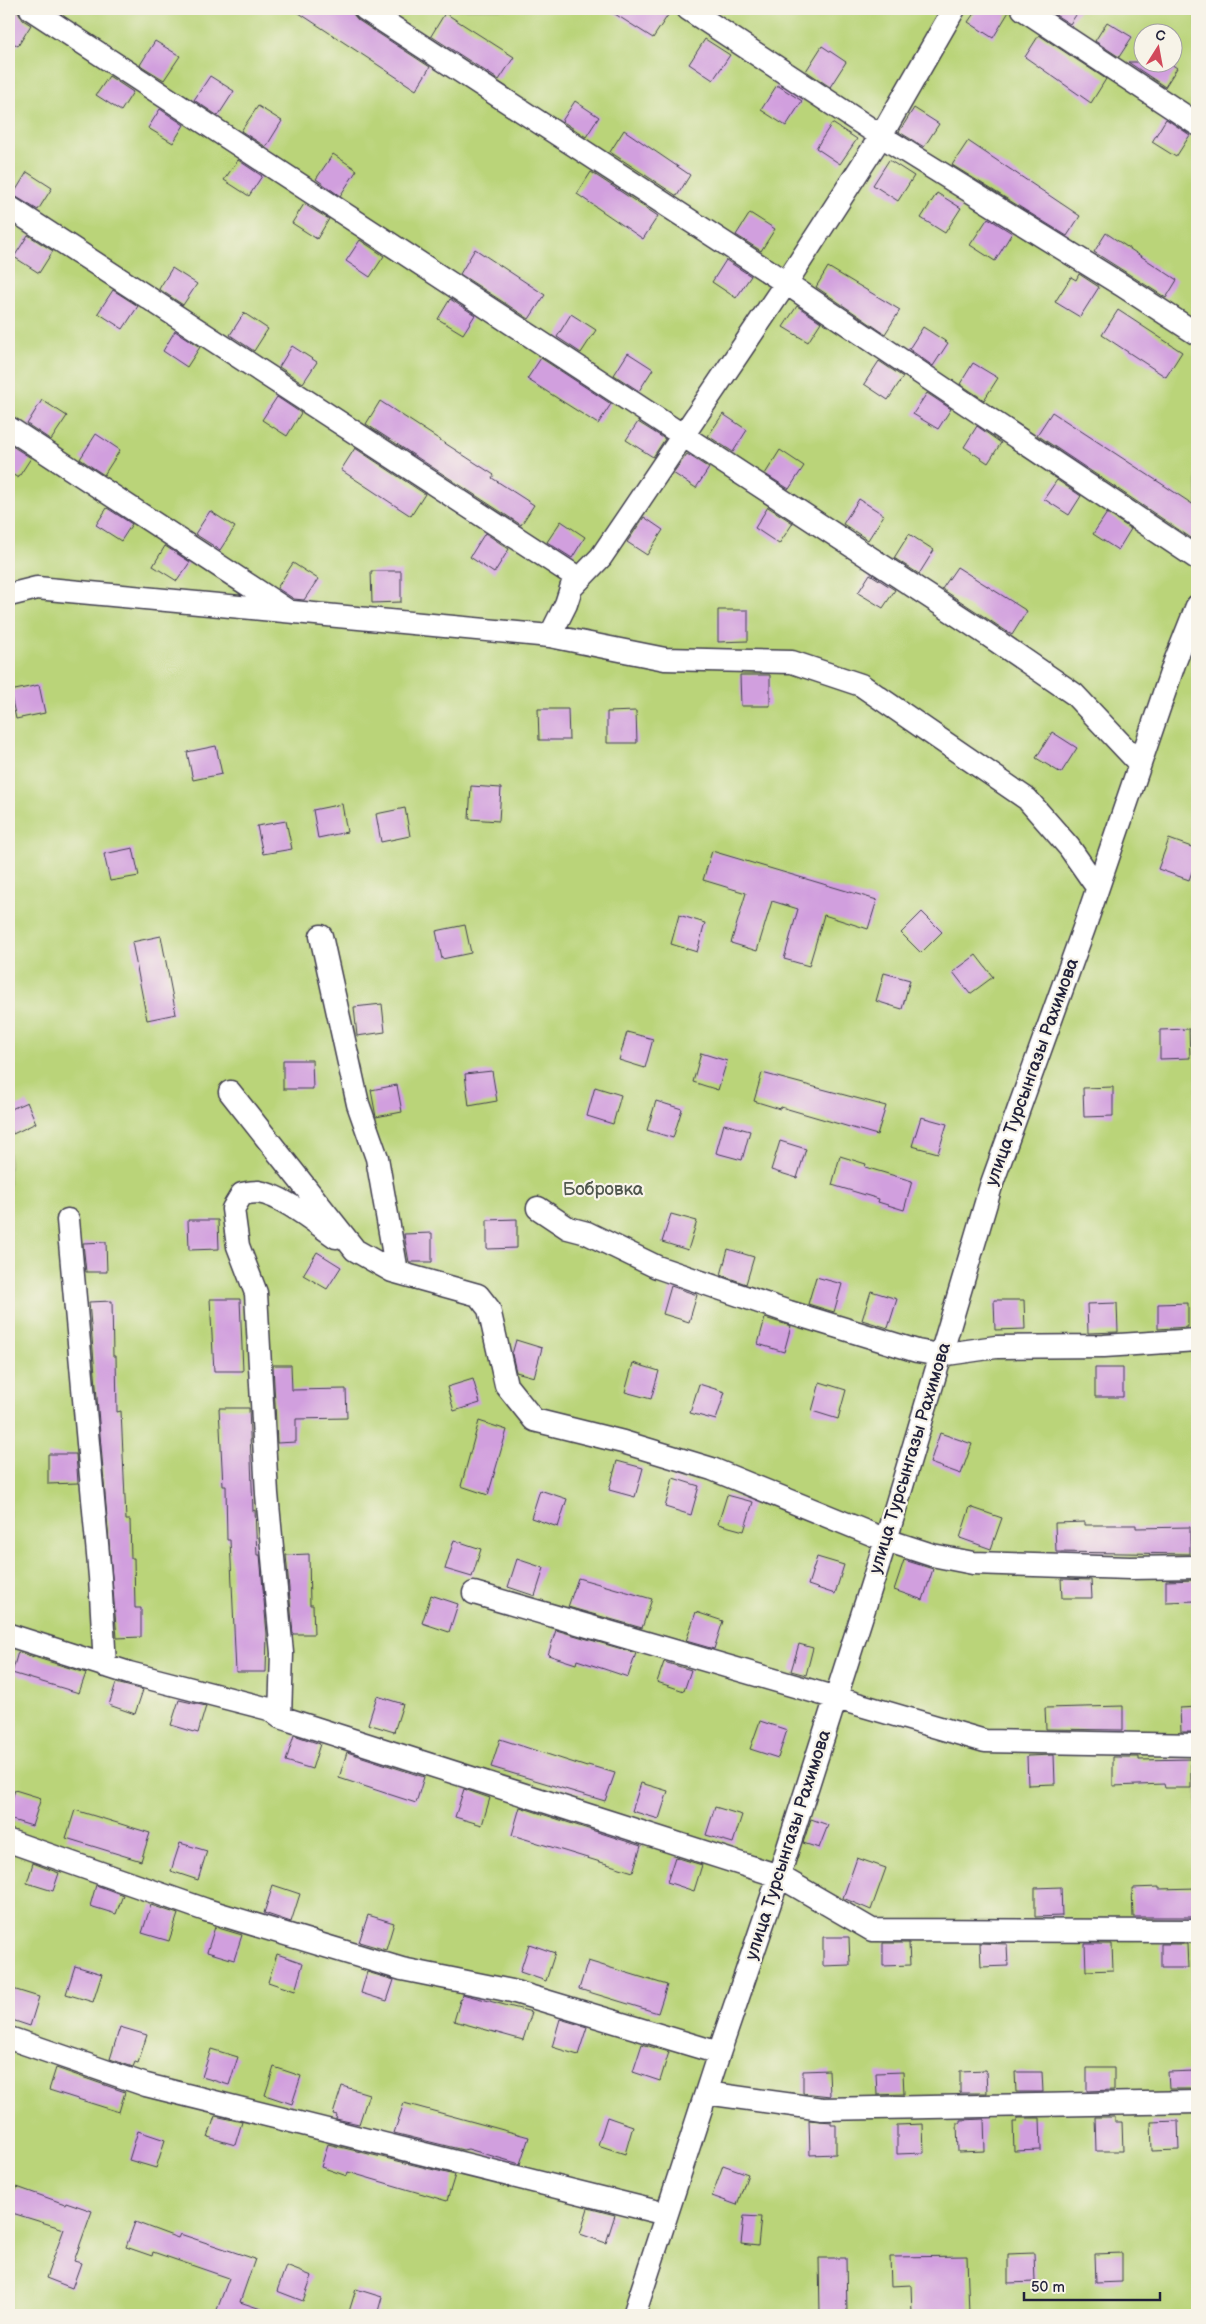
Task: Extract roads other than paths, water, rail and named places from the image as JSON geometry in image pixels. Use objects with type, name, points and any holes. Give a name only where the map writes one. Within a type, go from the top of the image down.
[{"type":"street","points":[[31,9],[985,633],[1074,694],[1139,763]]},
{"type":"street","points":[[365,9],[786,283],[1197,558]]},
{"type":"street","points":[[688,9],[881,136],[1197,334]]},
{"type":"street","points":[[572,587],[601,557],[786,283],[881,136],[954,9]]},
{"type":"street","points":[[1023,9],[1197,124]]},
{"type":"street","points":[[9,207],[575,576],[566,604],[550,636]]},
{"type":"street","points":[[9,428],[291,612]]},
{"type":"street","points":[[9,595],[37,588],[550,636],[665,659],[792,662],[860,685],[1027,799],[1069,847],[1097,887]]},
{"type":"street","name":"улица Турсынгазы Рахимова","points":[[634,2315],[706,2093],[780,1876],[836,1700],[886,1540],[991,1186],[1174,664],[1197,606]]},
{"type":"street","points":[[321,936],[358,1104],[377,1158],[396,1272]]},
{"type":"street","points":[[230,1092],[355,1250]]},
{"type":"street","points":[[280,1717],[282,1653],[266,1494],[256,1293],[238,1246],[233,1209],[242,1194],[258,1192],[273,1197],[297,1210],[355,1250],[396,1272],[478,1295],[489,1310],[506,1385],[534,1420],[623,1442],[712,1468],[886,1540],[932,1555],[972,1564],[1130,1568],[1197,1567]]},
{"type":"street","points":[[538,1208],[568,1228],[587,1233],[657,1267],[789,1312],[917,1351],[940,1355],[996,1347],[1104,1346],[1197,1340]]},
{"type":"street","points":[[68,1220],[100,1577],[105,1666]]},
{"type":"street","points":[[474,1593],[836,1700],[985,1741],[1197,1745]]},
{"type":"street","points":[[9,1635],[105,1666],[269,1709],[280,1717],[780,1876],[872,1930],[1197,1931]]},
{"type":"street","points":[[9,1841],[206,1910],[393,1966],[512,1991],[719,2054]]},
{"type":"street","points":[[9,2038],[146,2085],[666,2214]]},
{"type":"street","points":[[706,2093],[822,2109],[1197,2102]]},
{"type":"park label","name":"Бобровка","points":[[603,1189]]}]
